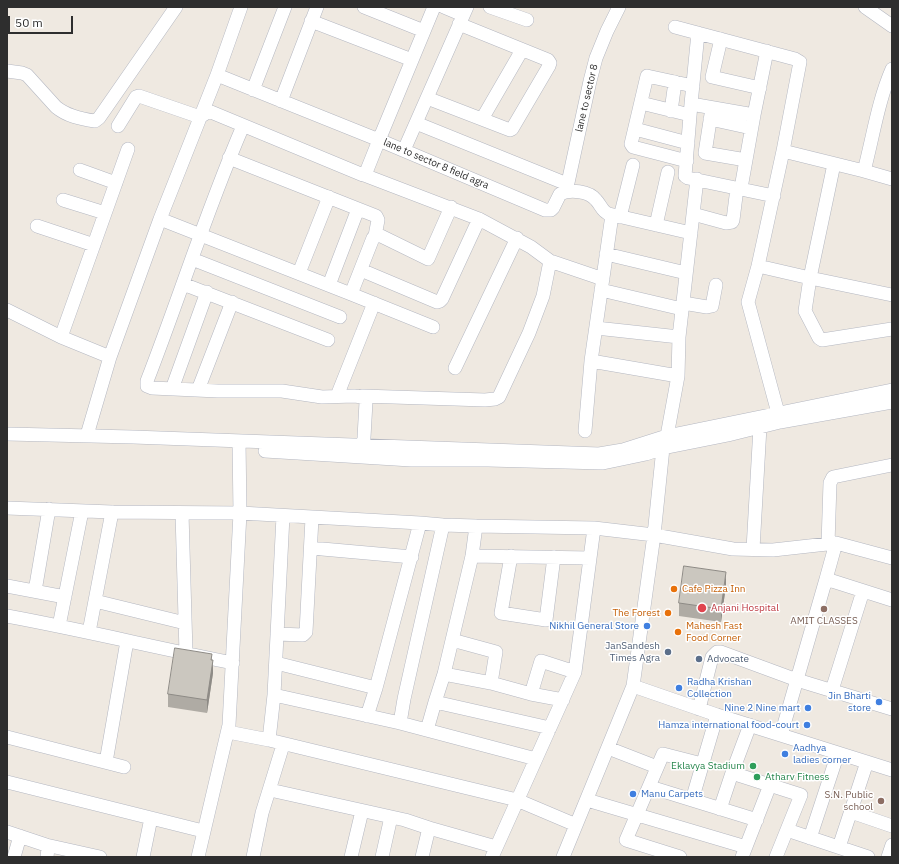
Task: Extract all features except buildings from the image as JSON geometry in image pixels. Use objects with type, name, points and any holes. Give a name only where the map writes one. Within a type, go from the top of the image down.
[{"type":"street","points":[[7,71],[27,75],[61,111],[70,116],[94,121],[99,118],[176,7]]},
{"type":"street","points":[[87,435],[110,357],[160,219],[217,75],[240,7]]},
{"type":"street","points":[[253,90],[286,7]]},
{"type":"street","points":[[281,101],[317,7]]},
{"type":"street","points":[[364,7],[424,31]]},
{"type":"street","points":[[217,75],[379,140],[434,7]]},
{"type":"street","points":[[427,98],[508,129],[512,129],[550,63],[548,60],[522,50],[463,15],[444,7]]},
{"type":"street","points":[[490,7],[527,20]]},
{"type":"street","name":"lane to sector 8","points":[[567,188],[594,66],[607,32],[619,7]]},
{"type":"street","points":[[865,7],[892,26]]},
{"type":"street","points":[[404,150],[463,15]]},
{"type":"street","points":[[311,21],[412,60]]},
{"type":"street","points":[[675,27],[768,51],[798,60],[800,64],[774,196],[749,298],[749,306],[778,413]]},
{"type":"street","points":[[698,33],[690,109],[686,176],[688,178],[774,196]]},
{"type":"street","points":[[721,39],[712,77],[760,88]]},
{"type":"street","points":[[482,119],[522,50]]},
{"type":"street","points":[[693,214],[726,223],[732,222],[733,220],[768,51]]},
{"type":"street","points":[[864,171],[873,140],[879,107],[892,69]]},
{"type":"street","points":[[687,161],[632,147],[631,144],[647,76],[692,86]]},
{"type":"street","points":[[671,110],[675,82]]},
{"type":"street","points":[[118,126],[138,96],[200,117],[210,111],[364,175],[479,218],[517,238],[550,261],[602,284],[683,306],[707,307],[712,306],[716,285]]},
{"type":"street","points":[[641,103],[671,110],[690,109],[712,114],[752,128]]},
{"type":"street","points":[[712,114],[754,115]]},
{"type":"street","points":[[712,114],[705,153],[746,160]]},
{"type":"street","points":[[416,123],[567,188],[570,191],[592,196],[604,212],[691,233]]},
{"type":"street","points":[[243,126],[200,234],[147,386],[152,388],[198,390],[282,391],[322,397],[362,396],[485,400],[495,399],[498,397],[529,333],[543,296],[550,261]]},
{"type":"street","points":[[635,129],[688,143]]},
{"type":"street","name":"lane to sector 8 field agra","points":[[364,175],[379,140],[545,210],[551,210],[553,208],[558,196],[567,188]]},
{"type":"street","points":[[61,336],[128,149]]},
{"type":"street","points":[[783,151],[892,178]]},
{"type":"street","points":[[229,158],[378,218],[375,236],[372,240],[351,294]]},
{"type":"street","points":[[834,164],[810,278],[805,305],[806,311],[820,339],[827,341],[892,329]]},
{"type":"street","points":[[585,431],[591,361],[606,254],[616,216],[633,165]]},
{"type":"street","points":[[80,170],[116,183]]},
{"type":"street","points":[[656,225],[668,172]]},
{"type":"street","points":[[563,857],[633,686],[665,442],[678,376],[679,337],[697,179]]},
{"type":"street","points":[[299,273],[328,197]]},
{"type":"street","points":[[63,200],[105,213]]},
{"type":"street","points":[[375,236],[381,236],[428,259],[450,207]]},
{"type":"street","points":[[329,285],[358,209]]},
{"type":"street","points":[[361,270],[437,302],[440,301],[479,218]]},
{"type":"street","points":[[160,219],[432,327]]},
{"type":"street","points":[[37,226],[94,245]]},
{"type":"street","points":[[455,368],[517,238]]},
{"type":"street","points":[[606,254],[686,273]]},
{"type":"street","points":[[192,259],[340,317]]},
{"type":"street","points":[[758,266],[892,295]]},
{"type":"street","points":[[183,284],[328,340]]},
{"type":"street","points":[[172,389],[207,292]]},
{"type":"street","points":[[198,390],[232,302]]},
{"type":"street","points":[[337,396],[374,303]]},
{"type":"street","points":[[7,310],[61,336],[110,357]]},
{"type":"street","points":[[596,328],[679,337]]},
{"type":"street","points":[[591,361],[678,376]]},
{"type":"street","points":[[665,442],[778,413],[892,390]]},
{"type":"street","points":[[362,396],[365,398],[366,402],[363,452]]},
{"type":"street","points":[[7,434],[87,435],[240,446],[363,452],[589,454],[623,450],[760,427],[892,402]]},
{"type":"street","points":[[753,549],[760,427]]},
{"type":"street","points":[[7,442],[240,446]]},
{"type":"street","points":[[198,857],[229,725],[240,513],[240,446]]},
{"type":"street","points":[[781,735],[826,579],[832,544],[830,483],[833,477],[892,464]]},
{"type":"street","points":[[7,508],[112,512],[240,513],[443,525],[594,528],[654,535],[733,549],[773,550],[832,544],[892,558]]},
{"type":"street","points":[[35,591],[49,509]]},
{"type":"street","points":[[59,626],[82,511]]},
{"type":"street","points":[[89,632],[112,512]]},
{"type":"street","points":[[182,513],[186,653]]},
{"type":"street","points":[[269,740],[274,695],[283,516]]},
{"type":"street","points":[[277,634],[298,636],[303,635],[306,632],[312,518]]},
{"type":"street","points":[[367,716],[412,557],[420,523]]},
{"type":"street","points":[[400,723],[443,525]]},
{"type":"street","points":[[427,730],[444,674],[472,556],[476,526]]},
{"type":"street","points":[[270,790],[405,820],[494,852],[576,672],[594,528]]},
{"type":"street","points":[[311,548],[412,557]]},
{"type":"street","points":[[472,556],[590,558]]},
{"type":"street","points":[[511,556],[501,613],[546,620],[554,557]]},
{"type":"street","points":[[826,579],[892,600]]},
{"type":"street","points":[[7,586],[65,597]]},
{"type":"street","points":[[832,690],[863,591]]},
{"type":"street","points":[[95,601],[185,623]]},
{"type":"street","points":[[7,616],[233,663]]},
{"type":"street","points":[[452,640],[496,652],[491,683]]},
{"type":"street","points":[[106,762],[127,641]]},
{"type":"street","points":[[700,709],[712,657],[717,652],[721,652],[797,680],[892,709]]},
{"type":"street","points":[[531,694],[541,661],[576,672]]},
{"type":"street","points":[[276,662],[376,688]]},
{"type":"street","points":[[444,674],[491,683],[531,694],[563,700]]},
{"type":"street","points":[[633,686],[717,716],[892,770]]},
{"type":"street","points":[[274,695],[400,723],[536,759]]},
{"type":"street","points":[[435,702],[550,728]]},
{"type":"street","points":[[692,800],[717,716]]},
{"type":"street","points":[[720,809],[750,726]]},
{"type":"street","points":[[228,732],[269,740],[283,745],[517,800],[576,825]]},
{"type":"street","points":[[7,737],[124,767]]},
{"type":"street","points":[[252,857],[262,813],[283,745]]},
{"type":"street","points":[[608,748],[658,767]]},
{"type":"street","points":[[810,838],[838,753]]},
{"type":"street","points":[[680,857],[626,840],[663,754],[702,764]]},
{"type":"street","points":[[839,848],[867,762]]},
{"type":"street","points":[[732,773],[801,795],[778,856]]},
{"type":"street","points":[[7,782],[203,831]]},
{"type":"street","points":[[587,800],[638,815],[744,852],[770,785]]},
{"type":"street","points":[[650,787],[757,820]]},
{"type":"street","points":[[352,857],[362,811]]},
{"type":"street","points":[[851,812],[892,826]]},
{"type":"street","points":[[382,857],[391,817]]},
{"type":"street","points":[[143,857],[151,818]]},
{"type":"street","points":[[422,857],[429,828]]},
{"type":"street","points":[[787,830],[868,857]]},
{"type":"street","points":[[14,857],[13,834],[46,851],[100,857]]},
{"type":"street","points":[[888,857],[892,845]]},
{"type":"place","name":"Cafe Pizza Inn","points":[[674,589]]},
{"type":"place","name":"Anjani Hospital","points":[[702,608]]},
{"type":"place","name":"AMIT CLASSES","points":[[824,609]]},
{"type":"place","name":"The Forest","points":[[668,613]]},
{"type":"place","name":"Nikhil General Store","points":[[647,626]]},
{"type":"place","name":"Mahesh Fast Food Corner","points":[[678,632]]},
{"type":"place","name":"JanSandesh Times Agra","points":[[668,652]]},
{"type":"place","name":"Advocate","points":[[699,659]]},
{"type":"place","name":"Radha Krishan Collection","points":[[679,688]]},
{"type":"place","name":"Jin Bharti store","points":[[879,702]]},
{"type":"place","name":"Nine 2 Nine mart","points":[[808,708]]},
{"type":"place","name":"Hamza international food-court","points":[[807,725]]},
{"type":"place","name":"Aadhya ladies corner","points":[[785,754]]},
{"type":"place","name":"Eklavya Stadium","points":[[753,766]]},
{"type":"place","name":"Atharv Fitness","points":[[757,777]]},
{"type":"place","name":"Manu Carpets","points":[[633,794]]},
{"type":"place","name":"S.N. Public school","points":[[881,801]]}]
